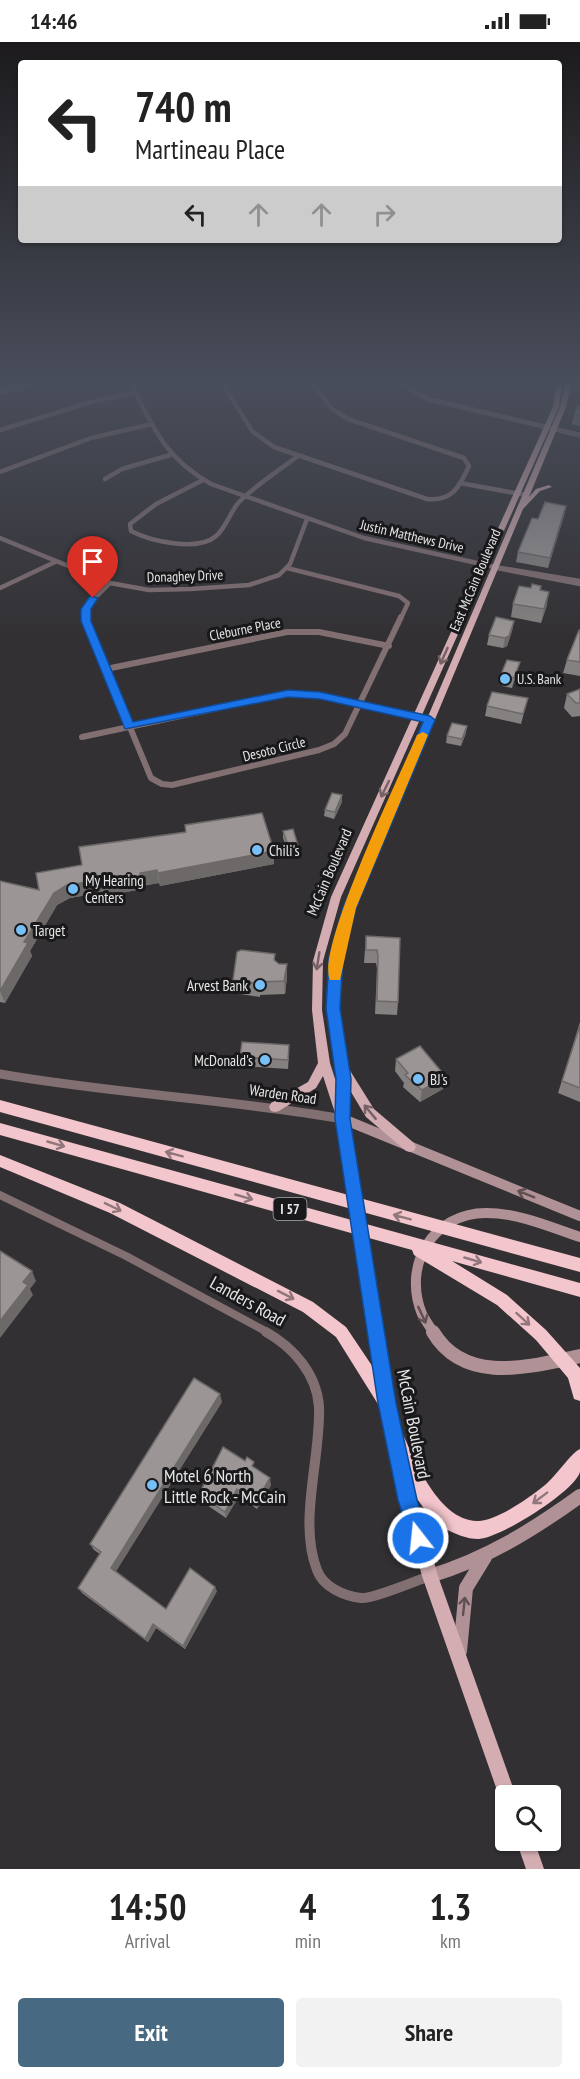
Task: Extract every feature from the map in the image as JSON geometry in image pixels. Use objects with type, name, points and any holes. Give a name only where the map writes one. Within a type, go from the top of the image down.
[{"type":"highway","name":"I 57","points":[[0,1106],[580,1265]]},
{"type":"highway","name":"I 57","points":[[0,1129],[580,1290]]},
{"type":"highway","points":[[0,1161],[107,1204],[308,1307],[341,1332],[387,1403]]},
{"type":"highway","points":[[404,1241],[502,1300],[541,1335],[578,1377],[580,1393]]},
{"type":"highway","points":[[391,1427],[430,1504],[449,1521],[471,1530],[487,1528],[530,1506],[569,1475],[580,1457]]},
{"type":"main road","name":"East McCain Boulevard","points":[[418,717],[527,469]]},
{"type":"main road","name":"East McCain Boulevard","points":[[430,720],[536,469]]},
{"type":"main road","points":[[518,512],[538,490],[549,487]]},
{"type":"main road","name":"McCain Boulevard","points":[[343,1119],[324,1063],[316,993],[323,936],[336,897],[418,717]]},
{"type":"main road","name":"McCain Boulevard","points":[[430,720],[344,925],[336,958],[333,1008],[342,1066],[343,1119],[364,1259],[391,1427],[407,1500],[459,1662],[504,1785]]},
{"type":"main road","points":[[275,1107],[312,1085],[324,1063]]},
{"type":"main road","points":[[342,1066],[354,1091],[370,1113],[410,1147]]},
{"type":"main road","name":"Warden Road","points":[[343,1119],[580,1216]]},
{"type":"main road","points":[[580,1237],[504,1214],[482,1213],[451,1220],[434,1233],[417,1263],[416,1299],[421,1316],[436,1340],[451,1354],[491,1369],[511,1368],[580,1356]]},
{"type":"main road","name":"Landers Road","points":[[430,1576],[486,1556],[517,1541],[580,1496]]},
{"type":"main road","points":[[459,1662],[466,1588],[486,1556]]},
{"type":"main road","points":[[529,1851],[535,1869]]},
{"type":"street","points":[[105,479],[122,469]]},
{"type":"street","name":"Justin Matthews Drive","points":[[188,469],[202,480],[364,538],[495,567],[503,571],[580,583]]},
{"type":"street","points":[[202,480],[139,516],[130,524],[131,531],[162,542],[207,541],[219,534],[226,518],[246,497],[281,469]]},
{"type":"street","points":[[339,469],[434,500],[450,498],[467,469]]},
{"type":"street","points":[[461,482],[526,493]]},
{"type":"street","points":[[287,568],[307,519]]},
{"type":"street","name":"Donaghey Drive","points":[[0,538],[110,583],[165,590],[234,586],[269,580],[287,568]]},
{"type":"street","points":[[0,588],[55,562]]},
{"type":"street","name":"Desoto Circle","points":[[110,583],[89,604],[86,617],[151,778],[162,784],[172,785],[329,747],[345,734],[408,607],[405,599],[287,568]]},
{"type":"street","name":"Cleburne Place","points":[[106,669],[287,632],[319,632],[389,646]]},
{"type":"street","points":[[82,737],[276,694],[320,695],[430,720]]},
{"type":"street","name":"Warden Road","points":[[0,1074],[84,1088],[275,1107],[343,1119]]},
{"type":"street","name":"Landers Road","points":[[0,1195],[106,1246],[283,1341],[306,1366],[319,1405],[310,1539],[317,1572],[338,1593],[363,1598],[430,1576]]},
{"type":"building","points":[[545,502],[566,506],[550,558],[518,552],[532,518],[538,519]]},
{"type":"building","points":[[532,584],[541,586],[540,590],[549,592],[544,609],[513,604],[519,586],[531,588]]},
{"type":"building","points":[[496,617],[514,621],[509,636],[505,638],[489,635]]},
{"type":"building","points":[[579,630],[580,662],[567,660]]},
{"type":"building","points":[[507,660],[520,662],[514,678],[504,676],[505,673],[502,672]]},
{"type":"building","points":[[580,689],[580,703],[576,703],[567,694]]},
{"type":"building","points":[[492,692],[528,698],[523,714],[487,706]]},
{"type":"building","points":[[452,723],[467,726],[462,739],[447,736]]},
{"type":"building","points":[[332,793],[342,795],[335,812],[325,810]]},
{"type":"building","points":[[262,813],[274,851],[158,873],[157,870],[140,873],[141,876],[96,884],[95,881],[67,885],[54,893],[24,942],[28,943],[0,991],[0,881],[39,890],[36,873],[82,865],[79,847],[186,832],[185,825]]},
{"type":"building","points":[[293,829],[299,849],[290,851],[283,831]]},
{"type":"building","points":[[366,936],[400,938],[398,1002],[377,1001],[377,950],[366,950]]},
{"type":"building","points":[[241,950],[275,954],[274,960],[279,964],[287,964],[284,981],[260,982],[260,984],[233,980],[237,952]]},
{"type":"building","points":[[580,1025],[580,1088],[562,1081]]},
{"type":"building","points":[[242,1042],[289,1045],[288,1060],[240,1057]]},
{"type":"building","points":[[420,1046],[446,1077],[422,1090],[405,1075],[408,1073],[396,1059]]},
{"type":"building","points":[[0,1251],[32,1271],[23,1282],[28,1285],[0,1321]]},
{"type":"building","points":[[194,1378],[220,1394],[111,1568],[166,1609],[190,1568],[215,1587],[183,1646],[153,1624],[145,1639],[78,1588],[101,1552],[90,1544]]},
{"type":"building","points":[[223,1447],[245,1461],[247,1457],[254,1462],[252,1466],[270,1478],[256,1502],[237,1489],[225,1512],[199,1494]]},
{"type":"slow traffic","points":[[335,977],[336,958],[350,908],[423,735]]},
{"type":"place","name":"U.S. Bank","points":[[505,679]]},
{"type":"place","name":"Chili's","points":[[257,850]]},
{"type":"place","name":"My Hearing Centers","points":[[73,889]]},
{"type":"place","name":"Target","points":[[21,930]]},
{"type":"place","name":"Arvest Bank","points":[[260,985]]},
{"type":"place","name":"McDonald's","points":[[265,1060]]},
{"type":"place","name":"BJ's","points":[[418,1079]]},
{"type":"place","name":"Motel 6 North Little Rock - McCain","points":[[152,1485]]},
{"type":"route","points":[[93,598],[86,609],[86,621],[129,726],[288,693],[320,695],[430,720],[344,925],[336,958],[333,1008],[344,1079],[343,1119],[387,1403],[407,1500],[418,1538]]}]
